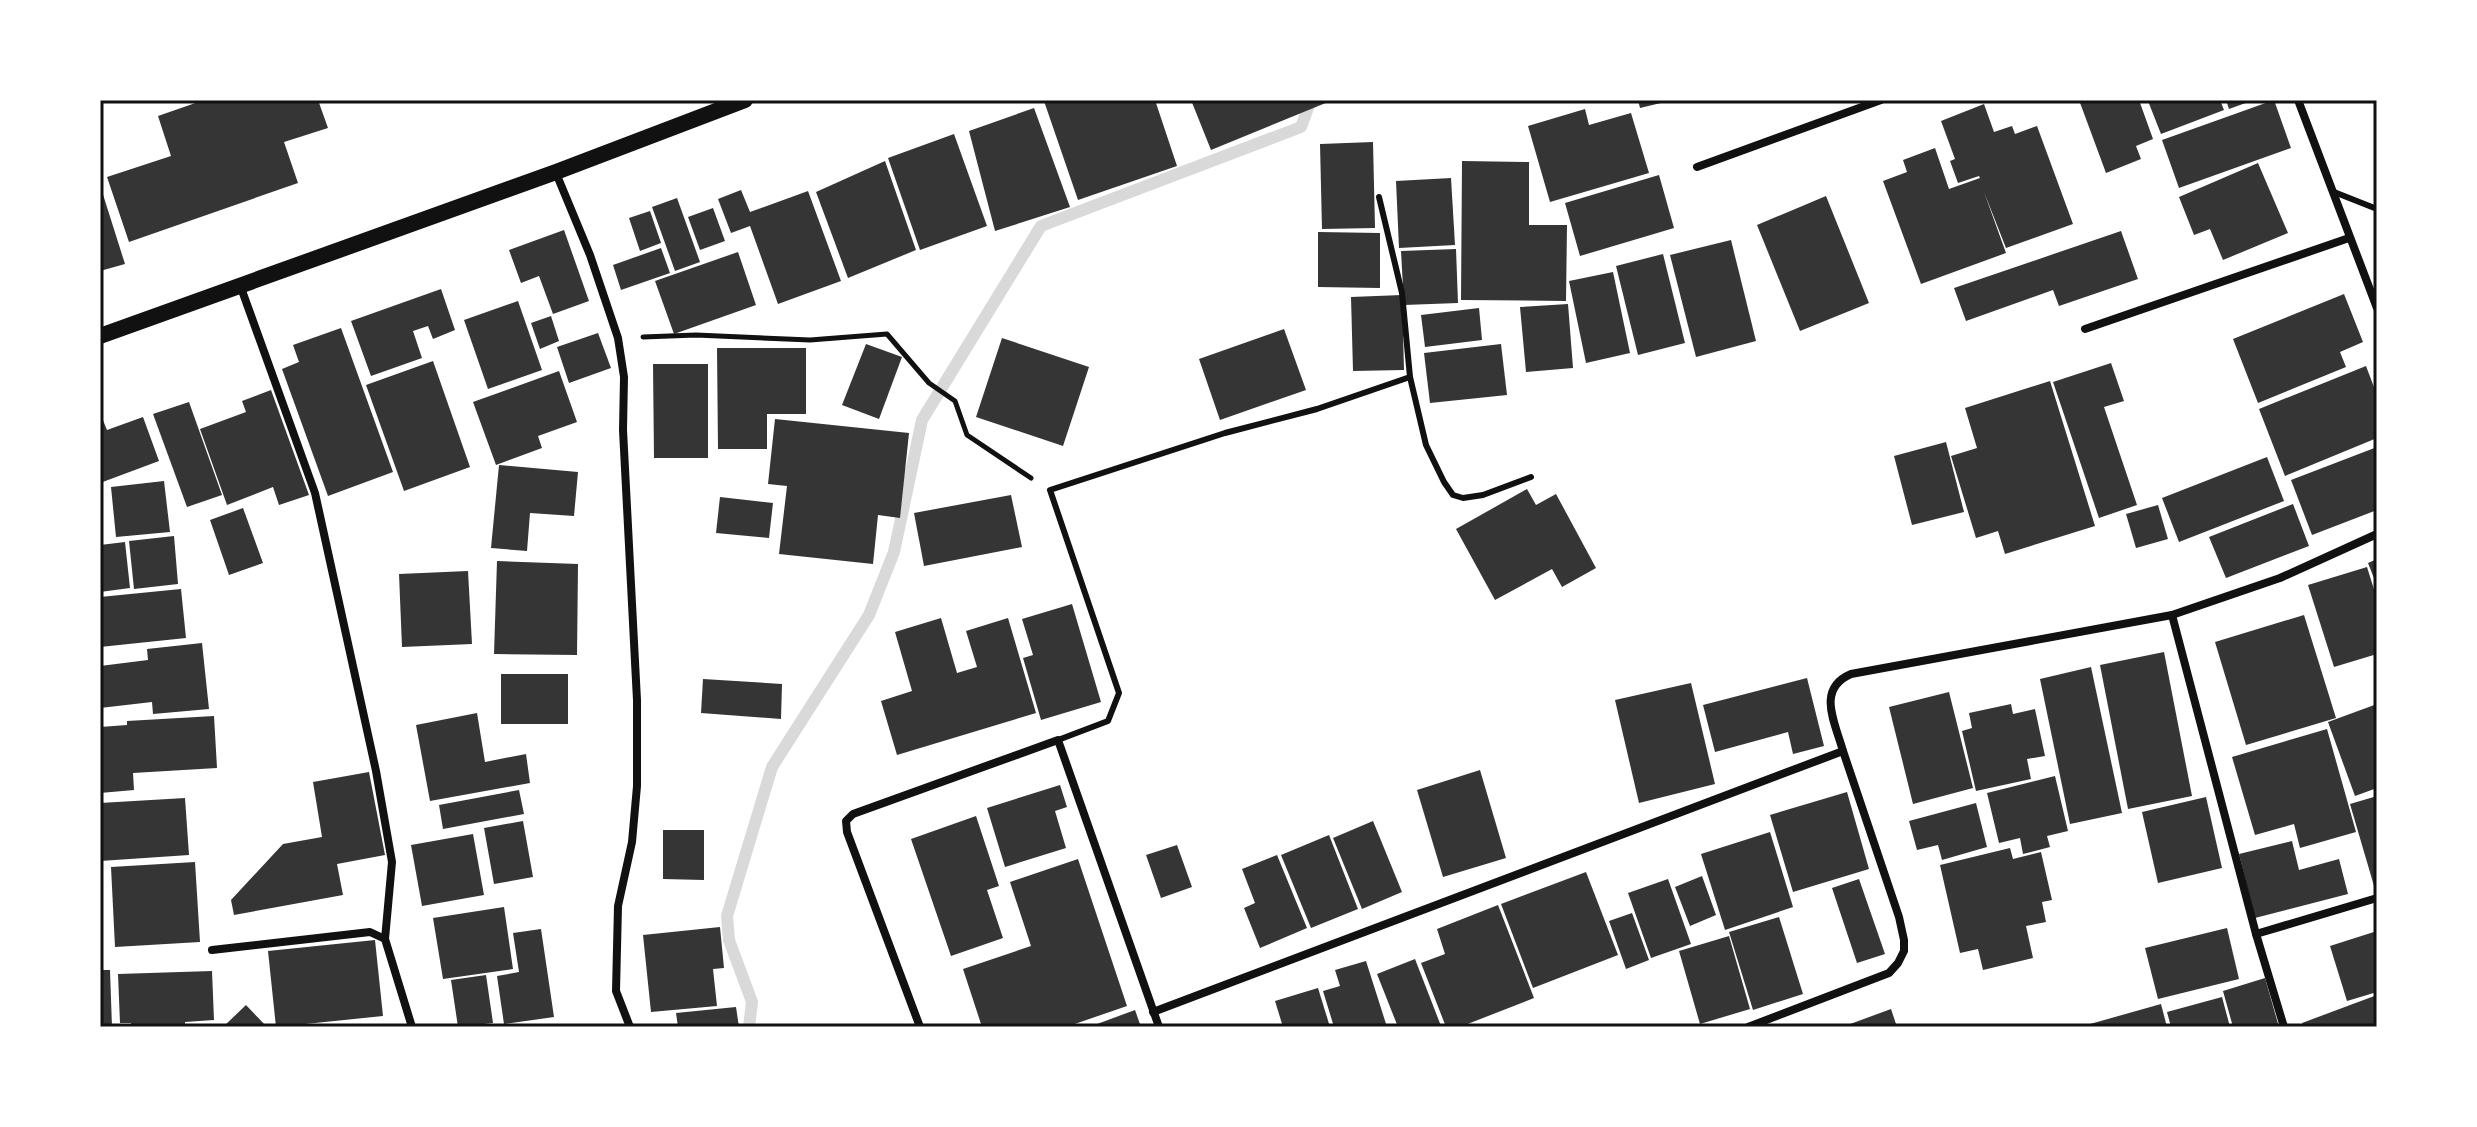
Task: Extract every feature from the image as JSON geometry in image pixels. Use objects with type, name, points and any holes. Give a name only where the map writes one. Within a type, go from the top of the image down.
[{"type":"main road","points":[[100,336],[556,172],[745,100]]},
{"type":"street","points":[[1697,167],[1881,100]]},
{"type":"street","points":[[2298,100],[2377,308]]},
{"type":"street","points":[[556,172],[590,255],[618,338],[624,377],[623,430],[637,700],[637,786],[632,842],[618,906],[616,991],[630,1027]]},
{"type":"street","points":[[2085,329],[2349,238]]},
{"type":"street","points":[[239,284],[315,493],[376,771],[392,862],[385,939],[412,1027]]},
{"type":"street","points":[[1748,1027],[1889,973],[1904,951],[1899,917],[1830,703],[1831,690],[1838,680],[1851,674],[2172,615],[2280,578],[2377,534]]},
{"type":"street","points":[[2172,615],[2256,934],[2284,1027]]},
{"type":"street","points":[[920,1027],[847,832],[846,821],[853,814],[1058,740],[1159,1027]]},
{"type":"street","points":[[1153,1012],[1843,751]]},
{"type":"street","points":[[2256,934],[2377,898]]},
{"type":"street","points":[[212,950],[370,932],[385,939]]},
{"type":"lane","points":[[2330,191],[2377,209]]},
{"type":"lane","points":[[1379,197],[1402,293],[1410,377],[1426,445],[1444,482],[1453,495],[1463,498],[1483,495],[1531,477]]},
{"type":"lane","points":[[1058,740],[1108,721],[1119,693],[1050,490],[1225,433],[1317,409],[1410,377]]},
{"type":"path","points":[[618,338],[696,335],[810,340],[887,334],[929,383],[955,401],[967,435],[1050,490]]},
{"type":"building","points":[[204,100],[318,100],[328,128],[284,142],[298,183],[129,242],[107,177],[171,156],[158,116]]},
{"type":"building","points":[[1155,100],[1177,166],[1078,200],[1044,101]]},
{"type":"building","points":[[1191,100],[1333,100],[1211,150]]},
{"type":"building","points":[[1638,100],[1669,100],[1669,101],[1640,108]]},
{"type":"building","points":[[2079,100],[2139,100],[2153,139],[2136,146],[2141,159],[2106,173]]},
{"type":"building","points":[[2220,100],[2224,110],[2161,134],[2148,101]]},
{"type":"building","points":[[2226,100],[2254,100],[2229,109]]},
{"type":"building","points":[[2274,100],[2291,148],[2179,188],[2162,140]]},
{"type":"building","points":[[1984,104],[1994,132],[2012,126],[2015,134],[2037,126],[2073,224],[2006,248],[1984,192],[2006,253],[1921,284],[1883,181],[1907,172],[1903,160],[1935,148],[1949,189],[1980,178],[1958,183],[1950,161],[1955,159],[1941,121]]},
{"type":"building","points":[[1034,108],[1070,207],[995,231],[969,131]]},
{"type":"building","points":[[1585,109],[1589,125],[1631,113],[1649,173],[1550,202],[1528,126]]},
{"type":"building","points":[[954,134],[987,226],[920,250],[888,158]]},
{"type":"building","points":[[1373,142],[1375,228],[1322,229],[1320,144]]},
{"type":"building","points":[[885,161],[916,250],[848,278],[816,192]]},
{"type":"building","points":[[1462,161],[1529,162],[1529,225],[1567,225],[1566,301],[1461,300]]},
{"type":"building","points":[[2258,163],[2288,233],[2223,260],[2210,229],[2194,235],[2179,197]]},
{"type":"building","points":[[1659,175],[1674,228],[1580,256],[1565,203]]},
{"type":"building","points":[[1451,178],[1455,245],[1399,248],[1396,181]]},
{"type":"building","points":[[100,185],[125,264],[100,271]]},
{"type":"building","points":[[741,190],[750,212],[808,191],[841,281],[778,304],[750,226],[731,233],[718,199]]},
{"type":"building","points":[[1826,196],[1869,303],[1800,331],[1757,225]]},
{"type":"building","points":[[677,198],[700,262],[675,271],[652,207]]},
{"type":"building","points":[[713,208],[725,241],[700,250],[688,217]]},
{"type":"building","points":[[650,211],[661,243],[640,251],[629,218]]},
{"type":"building","points":[[564,230],[589,301],[553,314],[539,276],[521,283],[509,250]]},
{"type":"building","points":[[2121,231],[2138,279],[2059,306],[2053,290],[1966,321],[1954,288]]},
{"type":"building","points":[[1318,232],[1380,233],[1380,288],[1318,287]]},
{"type":"building","points":[[1731,240],[1756,341],[1696,357],[1670,255]]},
{"type":"building","points":[[661,248],[670,273],[621,290],[613,265]]},
{"type":"building","points":[[1456,249],[1458,303],[1404,305],[1401,251]]},
{"type":"building","points":[[738,252],[756,305],[674,334],[655,281]]},
{"type":"building","points":[[1663,254],[1685,343],[1638,355],[1616,266]]},
{"type":"building","points":[[1613,272],[1630,353],[1586,363],[1569,281]]},
{"type":"building","points":[[441,289],[455,330],[433,339],[428,326],[413,331],[422,358],[371,376],[351,321]]},
{"type":"building","points":[[2344,294],[2363,342],[2340,352],[2346,367],[2258,403],[2233,339]]},
{"type":"building","points":[[1402,295],[1404,370],[1353,371],[1351,297]]},
{"type":"building","points":[[518,301],[542,370],[488,389],[464,320]]},
{"type":"building","points":[[1568,304],[1573,368],[1526,372],[1520,307]]},
{"type":"building","points":[[1479,308],[1482,340],[1425,347],[1421,315]]},
{"type":"building","points":[[551,316],[559,341],[540,349],[531,323]]},
{"type":"building","points":[[341,328],[393,472],[328,496],[282,369],[299,362],[293,345]]},
{"type":"building","points":[[1284,329],[1306,390],[1220,420],[1199,359]]},
{"type":"building","points":[[598,333],[611,368],[569,383],[557,347]]},
{"type":"building","points":[[1002,338],[1089,367],[1063,446],[976,417]]},
{"type":"building","points":[[866,344],[902,357],[879,419],[842,405]]},
{"type":"building","points":[[1501,344],[1507,395],[1430,403],[1424,353]]},
{"type":"building","points":[[717,348],[806,348],[806,414],[767,414],[767,449],[718,449]]},
{"type":"building","points":[[433,361],[470,467],[404,491],[366,385]]},
{"type":"building","points":[[2111,363],[2124,401],[2104,407],[2137,505],[2099,518],[2053,382]]},
{"type":"building","points":[[653,364],[708,364],[708,458],[654,458]]},
{"type":"building","points":[[2366,366],[2377,395],[2377,438],[2285,476],[2259,409]]},
{"type":"building","points":[[559,371],[577,422],[538,436],[542,448],[496,465],[473,402]]},
{"type":"building","points":[[2050,381],[2095,526],[2005,554],[1998,531],[1976,538],[1951,456],[1977,448],[1965,408]]},
{"type":"building","points":[[271,390],[309,495],[279,505],[273,487],[227,505],[200,429],[246,412],[242,401]]},
{"type":"building","points":[[189,402],[222,495],[187,507],[153,414]]},
{"type":"building","points":[[100,413],[107,430],[143,417],[159,461],[100,483]]},
{"type":"building","points":[[775,419],[909,433],[900,518],[878,515],[873,564],[779,554],[787,486],[768,484]]},
{"type":"building","points":[[1946,442],[1964,512],[1912,525],[1894,456]]},
{"type":"building","points":[[2377,447],[2377,510],[2312,535],[2291,480]]},
{"type":"building","points":[[2267,457],[2284,501],[2179,542],[2162,498]]},
{"type":"building","points":[[499,465],[578,472],[574,516],[530,513],[527,551],[491,548]]},
{"type":"building","points":[[164,481],[170,532],[116,537],[111,487]]},
{"type":"building","points":[[1527,489],[1536,505],[1556,494],[1596,568],[1562,587],[1552,569],[1495,600],[1456,529]]},
{"type":"building","points":[[1011,495],[1022,547],[924,566],[914,513]]},
{"type":"building","points":[[720,497],[773,503],[769,538],[716,533]]},
{"type":"building","points":[[2293,504],[2309,546],[2226,578],[2209,537]]},
{"type":"building","points":[[2158,505],[2168,539],[2136,548],[2126,514]]},
{"type":"building","points":[[243,508],[263,563],[229,575],[210,520]]},
{"type":"building","points":[[174,536],[178,584],[134,589],[129,541]]},
{"type":"building","points":[[125,542],[130,588],[100,592],[100,545]]},
{"type":"building","points":[[2377,559],[2377,586],[2368,563]]},
{"type":"building","points":[[497,561],[578,564],[577,655],[494,654]]},
{"type":"building","points":[[2367,567],[2377,599],[2377,654],[2334,667],[2308,585]]},
{"type":"building","points":[[468,571],[472,644],[402,647],[399,574]]},
{"type":"building","points":[[181,589],[186,638],[100,647],[100,597]]},
{"type":"building","points":[[1072,604],[1101,702],[1041,720],[1023,658],[1033,655],[1022,619]]},
{"type":"building","points":[[2304,615],[2336,718],[2246,745],[2215,642]]},
{"type":"building","points":[[941,618],[957,673],[977,667],[966,631],[1008,618],[1036,713],[897,755],[881,701],[912,691],[895,632]]},
{"type":"building","points":[[202,643],[209,709],[153,714],[152,702],[100,708],[100,666],[148,660],[147,649]]},
{"type":"building","points":[[2164,652],[2192,796],[2128,809],[2100,665]]},
{"type":"building","points":[[2091,667],[2122,813],[2070,824],[2040,679]]},
{"type":"building","points":[[501,674],[568,674],[568,724],[501,724]]},
{"type":"building","points":[[1807,678],[1824,746],[1793,754],[1788,732],[1715,752],[1703,705]]},
{"type":"building","points":[[703,679],[782,684],[781,719],[701,713]]},
{"type":"building","points":[[1691,683],[1715,784],[1639,803],[1615,700]]},
{"type":"building","points":[[1949,692],[1973,788],[1913,804],[1889,707]]},
{"type":"building","points":[[2011,704],[2013,714],[2035,709],[2045,756],[2027,759],[2031,779],[1976,791],[1962,731],[1972,728],[1969,713]]},
{"type":"building","points":[[2377,704],[2377,788],[2355,796],[2328,722]]},
{"type":"building","points":[[477,713],[485,762],[526,754],[530,783],[430,801],[416,725]]},
{"type":"building","points":[[214,716],[217,768],[133,773],[134,790],[100,793],[100,727],[127,725],[127,721]]},
{"type":"building","points":[[2327,729],[2356,832],[2300,848],[2294,824],[2255,835],[2232,757]]},
{"type":"building","points":[[1480,770],[1506,858],[1443,877],[1417,790]]},
{"type":"building","points":[[369,772],[385,855],[337,864],[343,895],[234,915],[231,900],[283,844],[322,837],[313,782]]},
{"type":"building","points":[[2055,776],[2068,831],[2047,836],[2050,847],[2023,854],[2020,838],[1999,843],[1987,793]]},
{"type":"building","points":[[1060,785],[1067,807],[1055,811],[1066,848],[1005,867],[987,808]]},
{"type":"building","points":[[519,790],[524,814],[443,829],[439,805]]},
{"type":"building","points":[[1847,792],[1869,869],[1793,892],[1770,815]]},
{"type":"building","points":[[2377,796],[2377,885],[2374,886],[2350,804]]},
{"type":"building","points":[[2206,797],[2222,868],[2158,883],[2142,812]]},
{"type":"building","points":[[185,798],[189,855],[100,861],[100,803]]},
{"type":"building","points":[[1976,803],[1987,847],[1942,860],[1938,845],[1917,850],[1909,821]]},
{"type":"building","points":[[976,816],[999,886],[987,890],[1003,938],[951,956],[911,839]]},
{"type":"building","points":[[523,821],[533,877],[494,884],[484,828]]},
{"type":"building","points":[[1373,821],[1402,892],[1362,909],[1333,838]]},
{"type":"building","points":[[663,830],[704,830],[704,880],[663,879]]},
{"type":"building","points":[[1770,832],[1793,907],[1725,930],[1701,854]]},
{"type":"building","points":[[473,834],[484,895],[422,906],[411,845]]},
{"type":"building","points":[[1329,835],[1358,909],[1311,928],[1281,855]]},
{"type":"building","points":[[2292,841],[2299,870],[2339,859],[2348,894],[2255,918],[2239,854]]},
{"type":"building","points":[[1177,845],[1192,887],[1161,898],[1146,855]]},
{"type":"building","points":[[2010,848],[2013,859],[2041,852],[2052,900],[2042,902],[2046,922],[2026,926],[2033,958],[1983,970],[1978,949],[1960,953],[1940,865]]},
{"type":"building","points":[[1277,855],[1307,928],[1260,948],[1244,908],[1255,903],[1242,869]]},
{"type":"building","points":[[1078,859],[1127,1006],[1066,1027],[982,1027],[963,969],[1031,946],[1010,882]]},
{"type":"building","points":[[195,862],[200,942],[115,947],[111,867]]},
{"type":"building","points":[[1586,872],[1618,955],[1533,988],[1501,904]]},
{"type":"building","points":[[1702,876],[1716,915],[1690,926],[1675,887]]},
{"type":"building","points":[[1668,879],[1691,944],[1651,958],[1628,893]]},
{"type":"building","points":[[1859,879],[1885,954],[1857,963],[1832,888]]},
{"type":"building","points":[[1498,905],[1534,998],[1460,1027],[1446,1027],[1421,963],[1445,954],[1437,929]]},
{"type":"building","points":[[504,907],[513,969],[443,979],[433,918]]},
{"type":"building","points":[[1632,913],[1649,960],[1626,969],[1609,921]]},
{"type":"building","points":[[1779,917],[1803,994],[1753,1010],[1729,932]]},
{"type":"building","points":[[720,927],[724,968],[713,969],[717,1006],[651,1012],[643,935]]},
{"type":"building","points":[[2227,928],[2239,979],[2158,999],[2145,948]]},
{"type":"building","points":[[541,929],[554,1017],[504,1024],[497,976],[519,972],[513,933]]},
{"type":"building","points":[[2377,931],[2377,992],[2347,1001],[2330,946]]},
{"type":"building","points":[[1729,936],[1750,1009],[1700,1024],[1679,951]]},
{"type":"building","points":[[375,940],[383,1016],[276,1027],[268,951]]},
{"type":"building","points":[[1415,959],[1439,1027],[1398,1027],[1377,974]]},
{"type":"building","points":[[1366,961],[1387,1027],[1334,1027],[1323,991],[1340,986],[1335,970]]},
{"type":"building","points":[[100,970],[110,970],[112,1027],[100,1027]]},
{"type":"building","points":[[212,971],[214,1020],[185,1022],[185,1027],[131,1027],[131,1023],[120,1023],[118,974]]},
{"type":"building","points":[[486,975],[493,1023],[458,1027],[451,980]]},
{"type":"building","points":[[2265,978],[2279,1027],[2233,1027],[2223,991]]},
{"type":"building","points":[[1318,988],[1330,1027],[1283,1027],[1275,1001]]},
{"type":"building","points":[[2377,995],[2377,1027],[2304,1027],[2302,1023]]},
{"type":"building","points":[[2222,997],[2230,1027],[2171,1027],[2167,1012]]},
{"type":"building","points":[[2161,1004],[2167,1027],[2083,1027],[2083,1026]]},
{"type":"building","points":[[246,1005],[267,1027],[223,1027]]},
{"type":"building","points":[[736,1007],[739,1027],[678,1027],[676,1013]]},
{"type":"building","points":[[1891,1009],[1897,1027],[1842,1027]]},
{"type":"building","points":[[1135,1010],[1141,1027],[1089,1027]]},
{"type":"waterway","points":[[749,1027],[752,1002],[729,940],[727,916],[772,767],[869,615],[894,552],[922,420],[1041,226],[1301,127],[1311,100]]}]
